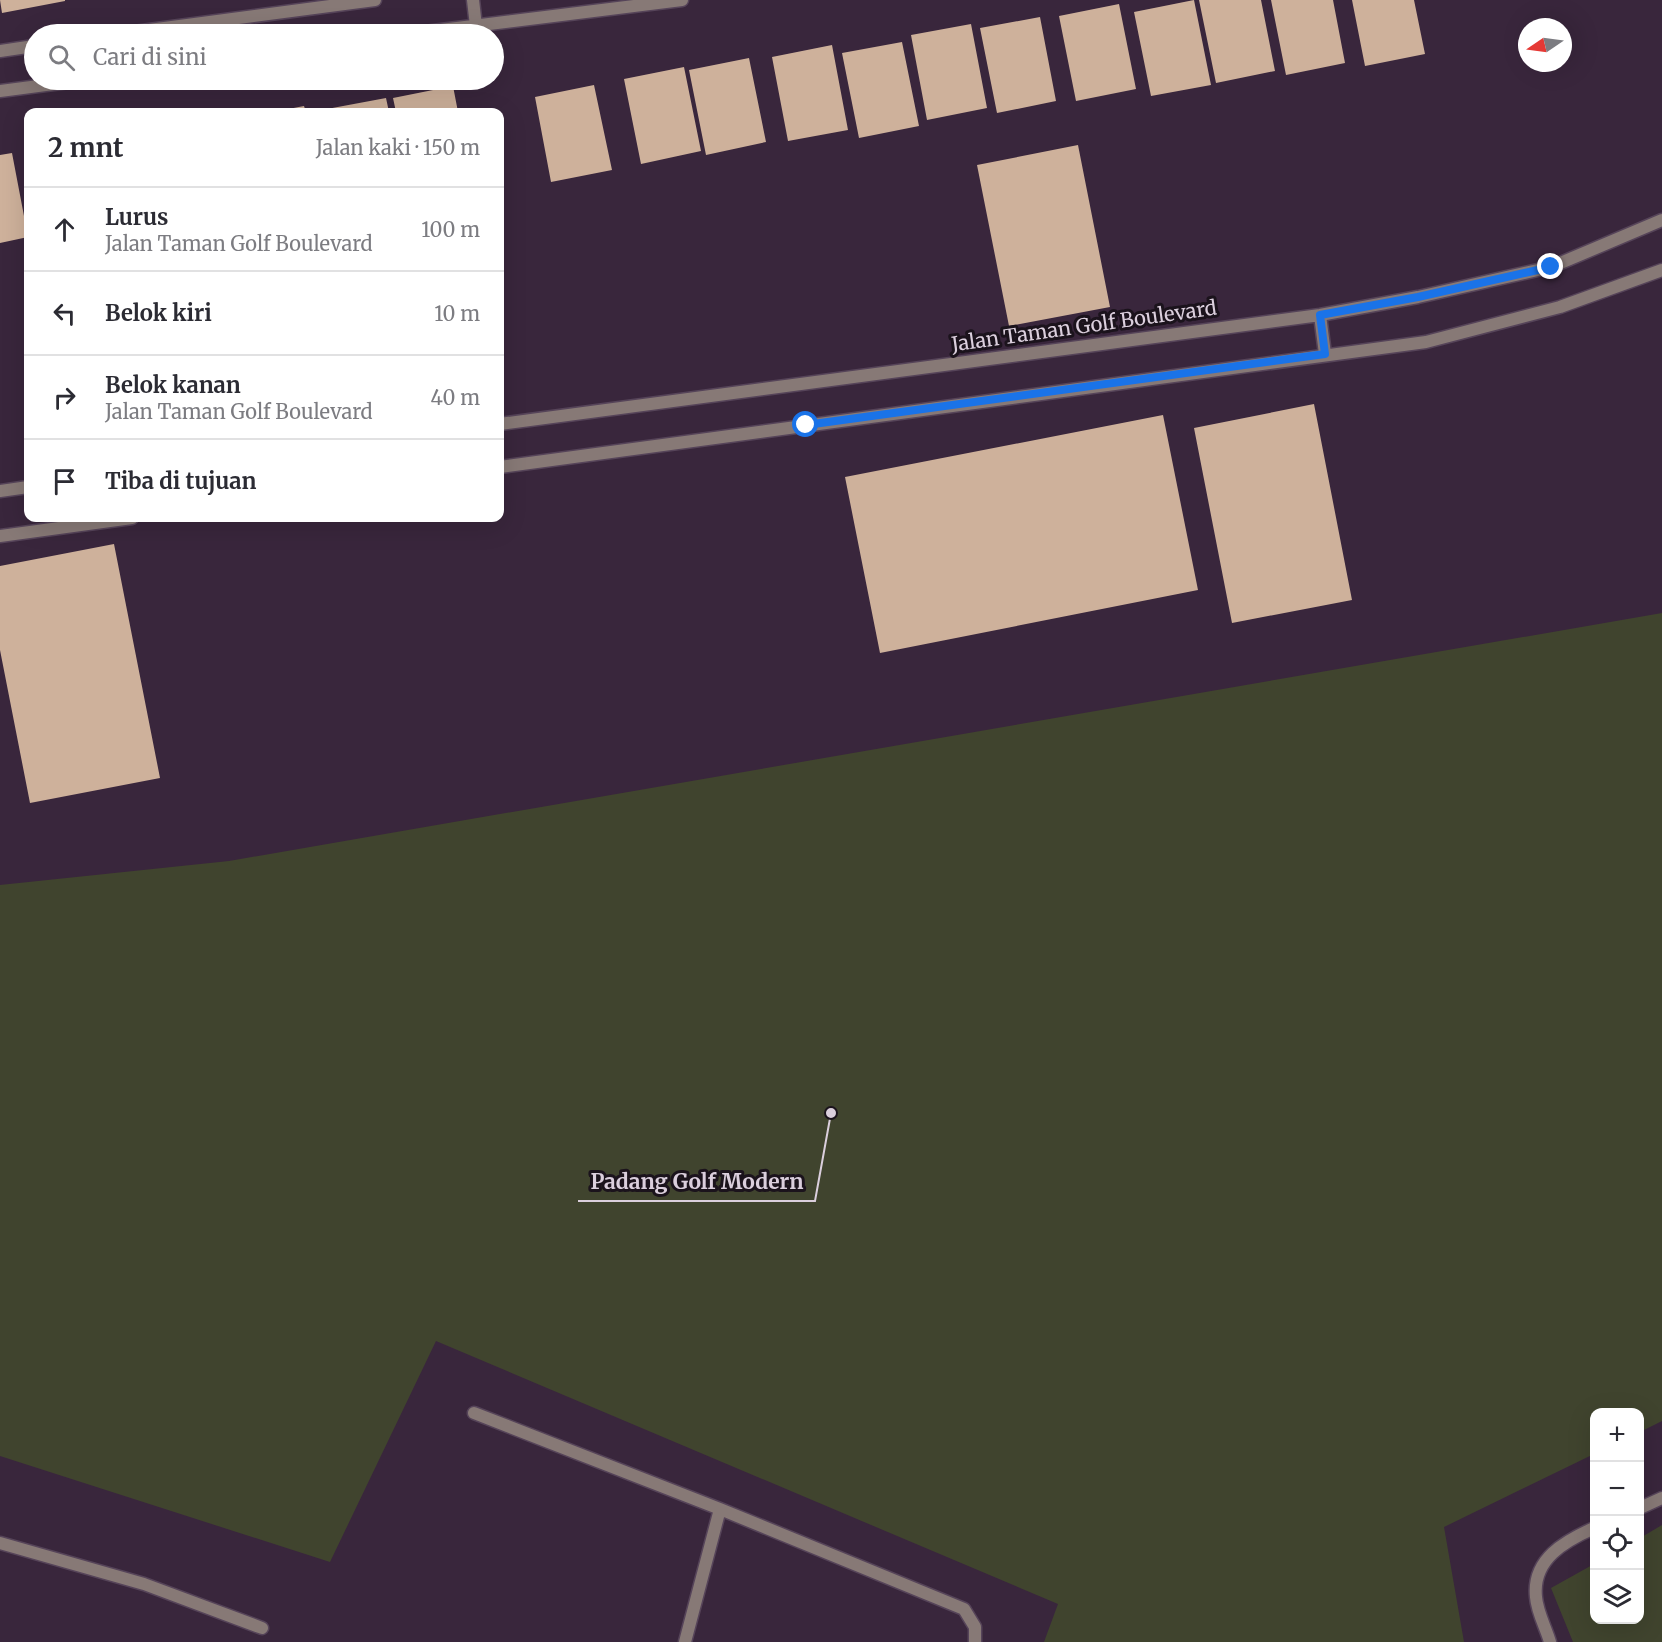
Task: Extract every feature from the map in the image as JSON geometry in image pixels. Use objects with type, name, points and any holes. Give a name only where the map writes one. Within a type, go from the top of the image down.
[{"type":"street","points":[[194,24],[375,0]]},
{"type":"street","points":[[473,0],[476,24]]},
{"type":"street","points":[[492,24],[682,0]]},
{"type":"street","points":[[0,51],[24,47]]},
{"type":"street","points":[[0,91],[24,88]]},
{"type":"street","name":"Jalan Taman Golf Boulevard","points":[[504,423],[1320,315],[1418,297],[1551,267],[1662,220]]},
{"type":"street","points":[[504,466],[1426,342],[1560,307],[1662,270]]},
{"type":"street","points":[[1320,315],[1325,354]]},
{"type":"street","points":[[0,491],[24,488]]},
{"type":"street","points":[[0,536],[103,522]]},
{"type":"street","points":[[474,1413],[720,1509],[964,1610],[975,1627],[975,1642]]},
{"type":"street","points":[[1644,1506],[1662,1498]]},
{"type":"street","points":[[685,1642],[720,1509]]},
{"type":"street","points":[[1550,1642],[1536,1597],[1540,1569],[1562,1543],[1590,1530]]},
{"type":"street","points":[[0,1543],[144,1584],[262,1628]]},
{"type":"green space","points":[[1662,613],[1662,1421],[1644,1430],[1644,1408],[1590,1408],[1590,1456],[1444,1527],[1464,1642],[1044,1642],[1058,1604],[436,1341],[330,1562],[0,1456],[0,885],[229,861]]},
{"type":"green space","points":[[1662,1525],[1662,1642],[1573,1642],[1551,1588],[1590,1566],[1590,1624],[1644,1624],[1644,1536]]},
{"type":"building","points":[[0,0],[65,0],[65,1],[2,13]]},
{"type":"building","points":[[1194,0],[1211,85],[1151,96],[1134,12]]},
{"type":"building","points":[[1199,0],[1261,0],[1275,71],[1216,83]]},
{"type":"building","points":[[1271,0],[1333,0],[1345,63],[1286,75]]},
{"type":"building","points":[[1352,0],[1414,0],[1425,54],[1365,66]]},
{"type":"building","points":[[1119,4],[1136,89],[1076,101],[1059,16]]},
{"type":"building","points":[[1040,17],[1056,101],[997,113],[980,28]]},
{"type":"building","points":[[971,24],[987,108],[927,120],[911,35]]},
{"type":"building","points":[[902,42],[919,126],[859,138],[842,53]]},
{"type":"building","points":[[832,45],[848,130],[788,141],[772,57]]},
{"type":"building","points":[[749,58],[766,142],[706,155],[689,70]]},
{"type":"building","points":[[684,67],[701,151],[641,164],[624,79]]},
{"type":"building","points":[[594,85],[612,170],[551,182],[535,97]]},
{"type":"building","points":[[433,90],[454,90],[457,108],[395,108],[393,98]]},
{"type":"building","points":[[386,98],[388,108],[332,108]]},
{"type":"building","points":[[1078,145],[1110,307],[1009,326],[977,165]]},
{"type":"building","points":[[12,153],[24,216],[24,238],[0,243],[0,155]]},
{"type":"building","points":[[1314,404],[1352,600],[1232,623],[1194,428]]},
{"type":"building","points":[[1163,415],[1198,590],[880,653],[845,477]]},
{"type":"building","points":[[114,544],[160,778],[30,803],[0,650],[0,566]]},
{"type":"place","name":"Padang Golf Modern","points":[[831,1113]]},
{"type":"route","points":[[806,425],[1325,354],[1320,315],[1418,297],[1551,267]]}]
